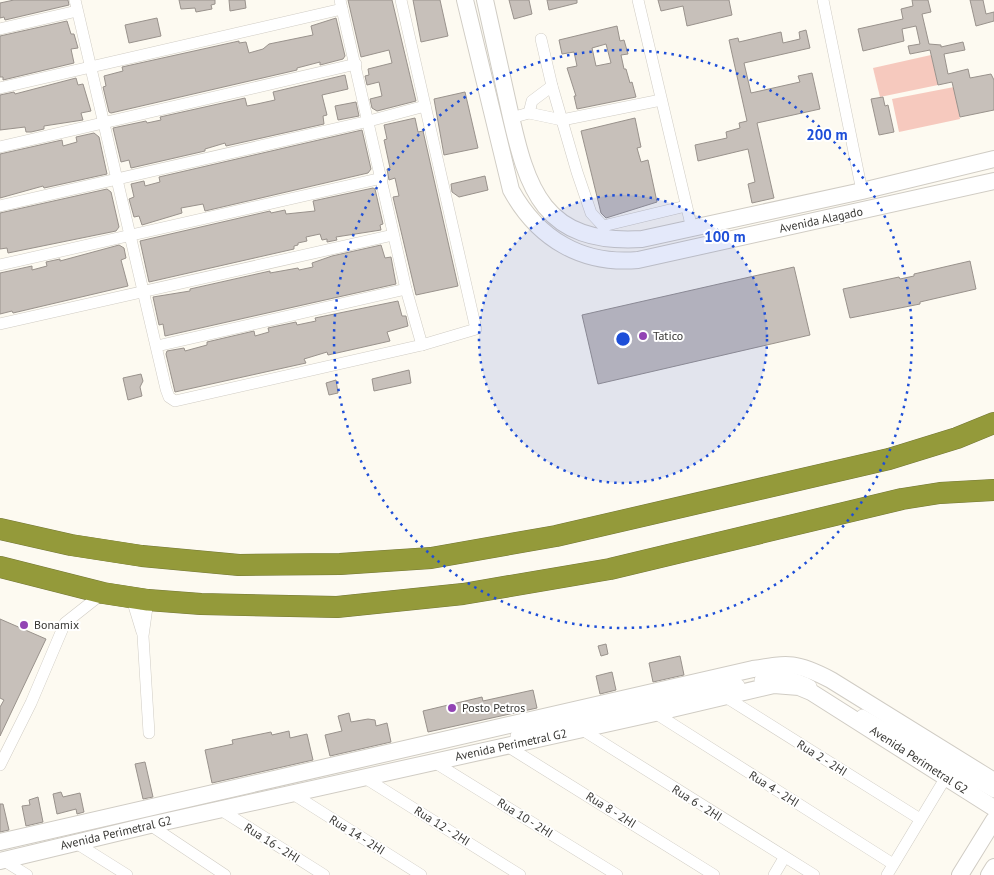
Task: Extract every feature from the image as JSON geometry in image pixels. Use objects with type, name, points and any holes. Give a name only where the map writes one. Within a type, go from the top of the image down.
[{"type":"highway","points":[[0,529],[71,545],[142,556],[239,565],[340,564],[422,559],[556,536],[889,459],[957,438],[994,423]]},
{"type":"highway","points":[[1,569],[103,593],[140,598],[201,604],[337,607],[463,594],[610,569],[902,499],[940,493],[994,490]]},
{"type":"street","points":[[0,29],[76,5],[102,124],[166,389],[171,400],[175,402],[422,345],[476,329],[401,0]]},
{"type":"street","name":"Avenida Alagado","points":[[465,0],[511,190],[520,207],[546,234],[586,256],[617,262],[638,260],[994,180]]},
{"type":"street","name":"Avenida Alagado","points":[[485,0],[526,175],[546,208],[576,230],[642,239],[862,191],[994,159]]},
{"type":"street","points":[[638,0],[692,229]]},
{"type":"street","points":[[822,0],[862,191]]},
{"type":"street","points":[[0,88],[91,68],[341,5],[406,289],[422,345]]},
{"type":"street","points":[[541,39],[552,86],[591,213],[604,233],[686,206]]},
{"type":"street","points":[[0,147],[356,64]]},
{"type":"street","points":[[529,112],[532,101],[552,86]]},
{"type":"street","points":[[489,103],[498,117],[529,112],[562,120],[661,100]]},
{"type":"street","points":[[0,206],[369,121],[425,106]]},
{"type":"street","points":[[498,142],[499,126],[511,116]]},
{"type":"street","points":[[0,265],[382,178]]},
{"type":"street","points":[[0,324],[394,235]]},
{"type":"street","points":[[157,346],[406,289]]},
{"type":"street","points":[[0,764],[31,703],[65,623],[103,593]]},
{"type":"street","points":[[140,598],[149,733]]},
{"type":"street","points":[[140,598],[143,636]]},
{"type":"street","name":"Avenida Perimetral G2","points":[[1,858],[40,843],[624,710],[753,669],[796,664],[831,680],[994,781]]},
{"type":"street","points":[[624,710],[779,676],[797,678],[994,792]]},
{"type":"street","name":"Avenida Perimetral G2","points":[[624,710],[655,713],[774,685],[799,687],[830,703],[994,808]]},
{"type":"street","name":"Rua 2 - 2HI","points":[[724,696],[920,819]]},
{"type":"street","name":"Rua 4 - 2HI","points":[[655,713],[893,864]]},
{"type":"street","name":"Avenida Perimetral G2","points":[[346,774],[365,778],[581,730],[599,716]]},
{"type":"street","name":"Rua 6 - 2HI","points":[[581,730],[814,875]]},
{"type":"street","name":"Rua 8 - 2HI","points":[[507,746],[714,875]]},
{"type":"street","name":"Rua 10 - 2HI","points":[[434,762],[617,875]]},
{"type":"street","points":[[887,875],[946,777]]},
{"type":"street","name":"Rua 12 - 2HI","points":[[365,778],[520,875]]},
{"type":"street","name":"Avenida Perimetral G2","points":[[72,836],[150,825],[293,794],[320,779]]},
{"type":"street","name":"Rua 14 - 2HI","points":[[293,794],[421,875]]},
{"type":"street","name":"Rua 16 - 2HI","points":[[221,810],[324,875]]},
{"type":"street","points":[[960,875],[994,820]]},
{"type":"street","points":[[150,825],[225,875]]},
{"type":"street","points":[[72,836],[127,875]]},
{"type":"street","name":"Avenida Perimetral G2","points":[[0,842],[40,843]]},
{"type":"street","points":[[1,858],[27,875]]},
{"type":"street","points":[[774,875],[784,858]]},
{"type":"street","points":[[989,875],[994,867]]},
{"type":"shaded area","points":[[931,55],[938,85],[880,97],[873,68]]},
{"type":"shaded area","points":[[954,87],[960,119],[899,132],[892,99]]},
{"type":"building","points":[[14,0],[68,0],[69,5],[5,20],[4,17],[0,18],[0,3]]},
{"type":"building","points":[[179,0],[215,0],[215,4],[211,5],[212,9],[196,12],[195,8],[181,9]]},
{"type":"building","points":[[229,0],[245,0],[246,8],[230,11]]},
{"type":"building","points":[[348,0],[392,0],[416,101],[377,111],[372,108],[370,99],[382,96],[379,82],[367,85],[365,76],[369,75],[368,69],[392,63],[389,50],[361,57]]},
{"type":"building","points":[[413,0],[440,0],[448,36],[421,42]]},
{"type":"building","points":[[509,0],[529,0],[532,14],[514,19]]},
{"type":"building","points":[[547,0],[577,0],[577,3],[549,10]]},
{"type":"building","points":[[658,0],[729,0],[732,15],[687,26],[683,6],[661,11]]},
{"type":"building","points":[[912,0],[928,0],[931,12],[922,14],[929,44],[941,45],[941,47],[963,42],[965,50],[944,54],[948,74],[968,69],[970,78],[991,74],[994,80],[994,110],[960,117],[952,82],[938,85],[930,50],[910,54],[908,46],[920,44],[916,26],[902,29],[904,41],[863,51],[858,29],[903,19],[901,9],[913,6]]},
{"type":"building","points":[[970,0],[983,0],[986,14],[994,12],[994,21],[976,26]]},
{"type":"building","points":[[157,18],[161,36],[129,43],[125,25]]},
{"type":"building","points":[[336,18],[345,56],[343,59],[320,65],[320,62],[297,68],[297,70],[109,112],[103,87],[106,86],[104,76],[123,71],[122,67],[239,41],[239,43],[246,42],[249,53],[263,49],[269,44],[313,35],[311,26]]},
{"type":"building","points":[[67,21],[71,34],[74,34],[78,48],[71,49],[74,63],[3,80],[3,77],[0,77],[0,36]]},
{"type":"building","points":[[617,26],[620,41],[624,40],[628,54],[621,55],[624,69],[626,69],[630,83],[632,82],[636,97],[577,109],[574,96],[576,96],[567,68],[577,66],[574,52],[562,54],[559,40]],"holes":[[[606,44],[611,63],[596,66],[592,48]]]},
{"type":"building","points":[[806,30],[810,48],[744,63],[751,93],[800,82],[798,76],[812,73],[820,109],[757,123],[774,198],[752,203],[748,184],[755,182],[748,149],[698,161],[695,145],[727,138],[726,132],[740,128],[739,123],[747,121],[729,40],[738,38],[739,42],[781,32],[783,43],[800,39],[799,32]]},
{"type":"building","points":[[345,75],[348,89],[322,95],[327,115],[323,116],[324,124],[226,146],[225,143],[205,149],[205,151],[131,168],[129,160],[121,162],[113,128],[161,120],[160,117],[245,98],[247,106],[275,100],[273,92]]},
{"type":"building","points":[[76,78],[78,85],[83,84],[91,111],[81,113],[83,120],[44,126],[44,129],[31,132],[26,132],[25,127],[0,130],[0,95],[14,92],[15,94]]},
{"type":"building","points":[[465,92],[478,148],[444,155],[434,99]]},
{"type":"building","points":[[883,97],[885,106],[888,105],[894,132],[879,135],[871,99]]},
{"type":"building","points":[[356,102],[359,116],[338,120],[335,106]]},
{"type":"building","points":[[415,118],[418,132],[423,131],[458,286],[416,295],[393,197],[399,196],[395,178],[389,180],[387,169],[390,168],[384,140],[387,139],[384,125]]},
{"type":"building","points":[[635,118],[641,147],[637,148],[641,162],[648,160],[657,202],[606,218],[601,213],[581,131]]},
{"type":"building","points":[[362,130],[371,169],[368,173],[205,211],[203,204],[181,208],[182,213],[142,225],[139,216],[134,217],[129,199],[134,197],[131,184],[144,181],[145,186],[160,182],[159,177]]},
{"type":"building","points":[[94,133],[99,137],[107,174],[44,188],[43,186],[0,198],[0,154],[62,140],[63,146],[77,142],[76,137]]},
{"type":"building","points":[[485,176],[488,190],[459,197],[452,192],[451,184]]},
{"type":"building","points":[[107,189],[111,192],[119,227],[116,231],[8,253],[7,248],[0,249],[0,213]]},
{"type":"building","points":[[375,189],[383,224],[380,225],[381,230],[336,237],[337,240],[327,242],[327,239],[322,240],[320,234],[306,237],[307,241],[298,243],[298,245],[294,246],[294,249],[149,282],[140,241],[270,211],[271,213],[285,210],[286,214],[315,211],[313,201]]},
{"type":"building","points":[[119,245],[124,248],[126,258],[121,260],[128,286],[13,313],[12,311],[0,314],[0,273],[32,266],[32,270],[47,266],[46,262],[60,259],[60,261]]},
{"type":"building","points":[[381,245],[385,258],[391,257],[396,284],[165,336],[163,324],[159,325],[153,297],[190,291],[190,289],[270,271],[270,273],[313,267],[312,263],[332,256]]},
{"type":"building","points":[[970,261],[976,289],[920,302],[920,304],[850,318],[843,289],[899,277],[900,279],[914,276],[914,274]]},
{"type":"building","points":[[794,267],[810,335],[598,384],[582,315]]},
{"type":"building","points":[[398,301],[402,316],[406,316],[408,326],[387,332],[390,341],[328,355],[327,352],[304,359],[306,363],[175,392],[166,354],[167,351],[184,348],[185,351],[207,345],[207,342],[254,331],[255,336],[269,332],[268,328],[296,322],[297,325],[316,321],[315,318]]},
{"type":"building","points":[[409,370],[411,383],[374,391],[372,379]]},
{"type":"building","points":[[141,374],[143,381],[140,387],[142,396],[128,400],[123,378]]},
{"type":"building","points":[[336,380],[338,393],[329,395],[326,383]]},
{"type":"building","points":[[0,619],[46,639],[0,736],[0,707],[4,700],[0,698]]},
{"type":"building","points":[[606,644],[608,654],[601,656],[598,646]]},
{"type":"building","points":[[680,656],[684,675],[653,682],[649,663]]},
{"type":"building","points":[[612,672],[616,690],[600,694],[596,676]]},
{"type":"building","points":[[533,690],[537,708],[428,732],[423,711],[482,697],[483,701]]},
{"type":"building","points":[[349,713],[351,722],[368,719],[375,720],[376,726],[387,723],[391,742],[330,756],[325,735],[342,731],[338,716]]},
{"type":"building","points":[[289,731],[290,738],[307,734],[313,760],[212,783],[205,750],[233,744],[232,740],[271,732],[272,735]]},
{"type":"building","points":[[145,762],[153,797],[143,799],[135,764]]},
{"type":"building","points":[[61,792],[63,797],[80,793],[84,812],[77,814],[76,809],[57,814],[53,794]]},
{"type":"building","points":[[38,797],[43,822],[26,826],[22,806],[30,805],[29,800]]},
{"type":"building","points":[[0,804],[3,804],[9,830],[0,832]]},
{"type":"place","name":"Tatico","points":[[643,336]]},
{"type":"place","name":"Bonamix","points":[[24,625]]},
{"type":"place","name":"Posto Petros","points":[[452,708]]}]
